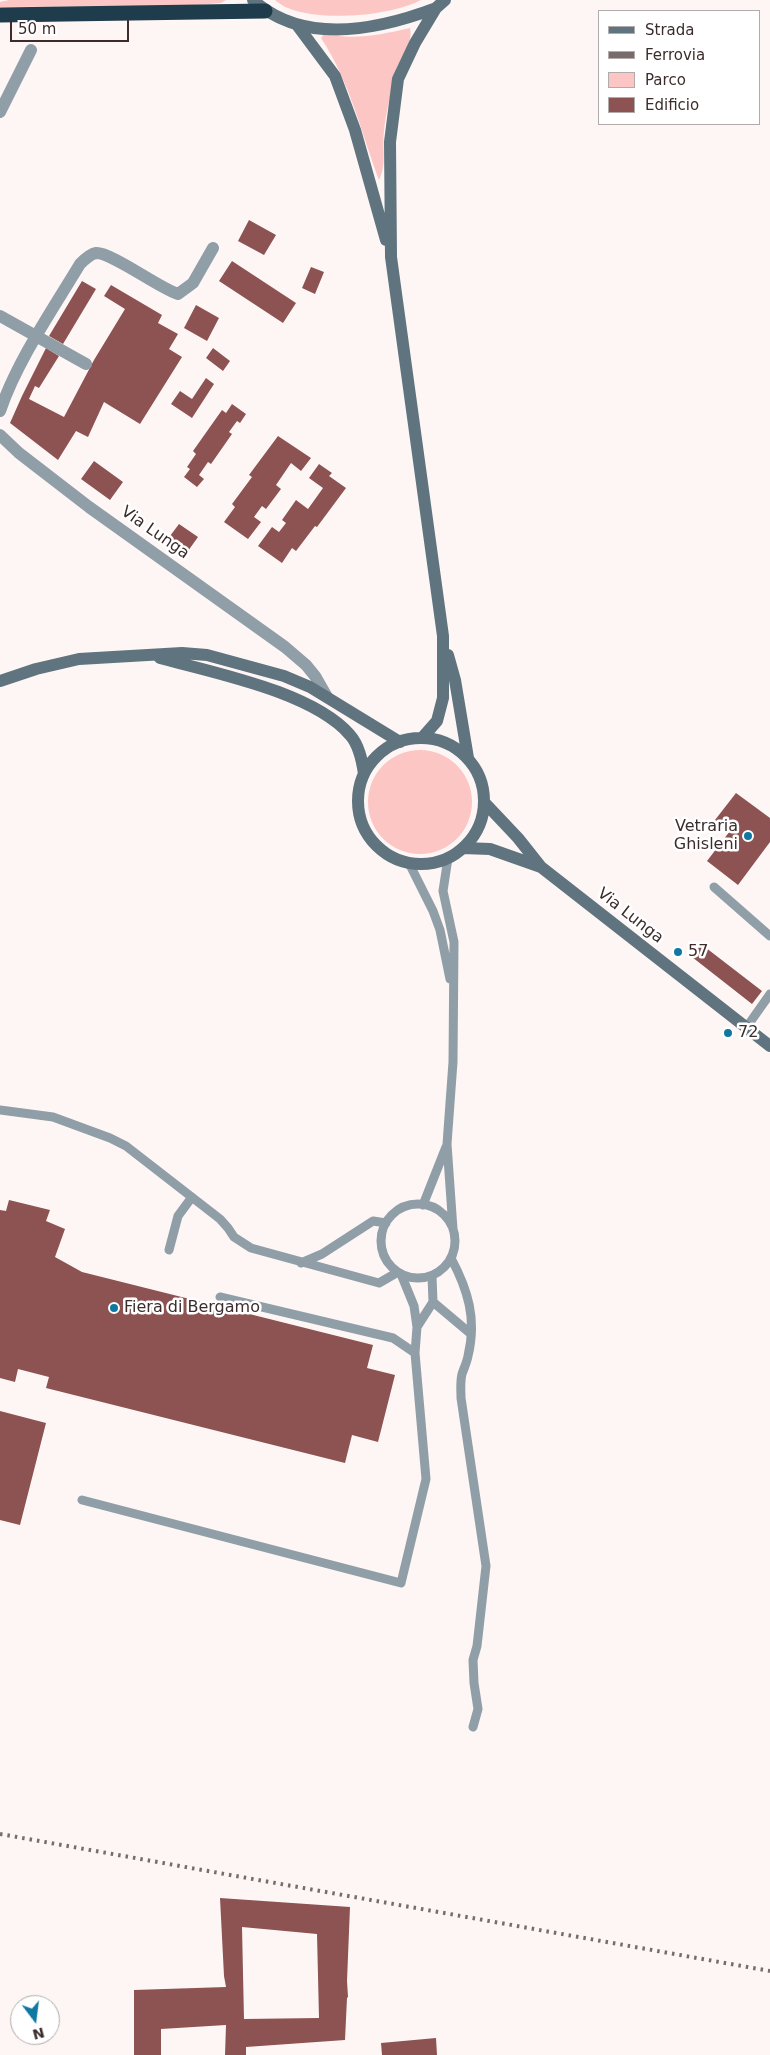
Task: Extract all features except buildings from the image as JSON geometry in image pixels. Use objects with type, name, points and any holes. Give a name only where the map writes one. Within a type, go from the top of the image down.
[{"type":"highway","points":[[0,16],[265,10]]},
{"type":"main road","points":[[253,0],[265,10],[297,25],[331,30],[371,27],[404,20],[441,4]]},
{"type":"main road","points":[[441,4],[415,43],[398,79],[390,142],[391,257],[443,636],[455,680],[468,758]]},
{"type":"main road","points":[[297,25],[335,76],[355,130],[391,257]]},
{"type":"main road","points":[[422,738],[437,721],[443,698],[443,636]]},
{"type":"main road","name":"Via Lunga","points":[[0,681],[36,669],[79,659],[182,653],[207,655],[292,679],[327,697],[400,742]]},
{"type":"main road","name":"Via Lunga","points":[[153,656],[273,690],[312,706],[338,723],[351,735],[362,759],[364,774],[358,799],[365,830],[371,839],[387,854],[409,863],[433,862],[448,858],[463,848],[478,827],[484,802],[479,775],[468,758],[451,745],[434,739],[422,738],[400,742],[388,747],[376,757],[364,774]]},
{"type":"main road","name":"Via Lunga","points":[[484,802],[518,838],[541,867],[770,1046]]},
{"type":"main road","name":"Via Lunga","points":[[463,848],[490,849],[541,867]]},
{"type":"street","points":[[0,112],[31,50]]},
{"type":"street","points":[[0,410],[36,337],[80,264],[90,256],[96,253],[110,256],[178,294],[194,283],[214,248]]},
{"type":"street","points":[[0,316],[86,364]]},
{"type":"street","name":"Via Lunga","points":[[0,436],[89,507],[242,615],[306,665],[327,697]]},
{"type":"street","points":[[292,679],[294,673],[293,655]]},
{"type":"lane","points":[[448,858],[444,891],[454,942],[454,995],[453,1062],[447,1144],[455,1239],[451,1258],[446,1266],[432,1276],[416,1278],[399,1273],[389,1265],[384,1255],[381,1244],[382,1233],[386,1223],[399,1210],[411,1205],[423,1205],[442,1213],[453,1229]]},
{"type":"lane","points":[[409,863],[433,911],[440,930],[454,995]]},
{"type":"lane","points":[[714,887],[770,936]]},
{"type":"lane","points":[[746,1028],[770,994]]},
{"type":"lane","points":[[0,1110],[53,1117],[110,1138],[126,1146],[220,1219],[234,1237],[245,1244],[301,1263],[379,1283],[399,1273]]},
{"type":"lane","points":[[423,1205],[447,1144]]},
{"type":"lane","points":[[169,1250],[178,1216],[192,1197]]},
{"type":"lane","points":[[301,1263],[330,1249],[373,1221],[386,1223]]},
{"type":"lane","points":[[451,1258],[464,1284],[469,1302],[471,1334],[468,1356],[461,1376],[461,1398],[486,1566],[477,1646],[473,1660],[478,1709],[473,1727]]},
{"type":"lane","points":[[82,1500],[401,1583],[426,1479],[416,1353],[417,1327],[414,1306],[399,1273]]},
{"type":"lane","points":[[417,1327],[433,1302],[432,1276]]},
{"type":"lane","points":[[220,1297],[393,1338],[416,1353]]},
{"type":"lane","points":[[433,1302],[471,1334]]},
{"type":"green space","points":[[9,0],[226,0],[221,3],[184,6],[0,7],[0,2]]},
{"type":"green space","points":[[275,0],[421,0],[392,10],[337,16],[302,12],[286,7]]},
{"type":"green space","points":[[410,28],[410,40],[397,69],[387,110],[384,131],[384,162],[379,180],[340,72],[321,38],[324,34],[346,37],[367,36]]},
{"type":"green space","points":[[420,750],[440,754],[457,765],[468,782],[472,802],[468,822],[457,839],[440,850],[420,854],[400,850],[383,839],[372,822],[368,802],[372,782],[383,765],[400,754]]},
{"type":"railway","points":[[0,1834],[770,1971]]},
{"type":"place","name":"Vetraria Ghisleni","points":[[748,836]]},
{"type":"place","name":"57","points":[[678,952]]},
{"type":"place","name":"72","points":[[728,1033]]},
{"type":"place","name":"Fiera di Bergamo","points":[[114,1308]]}]
